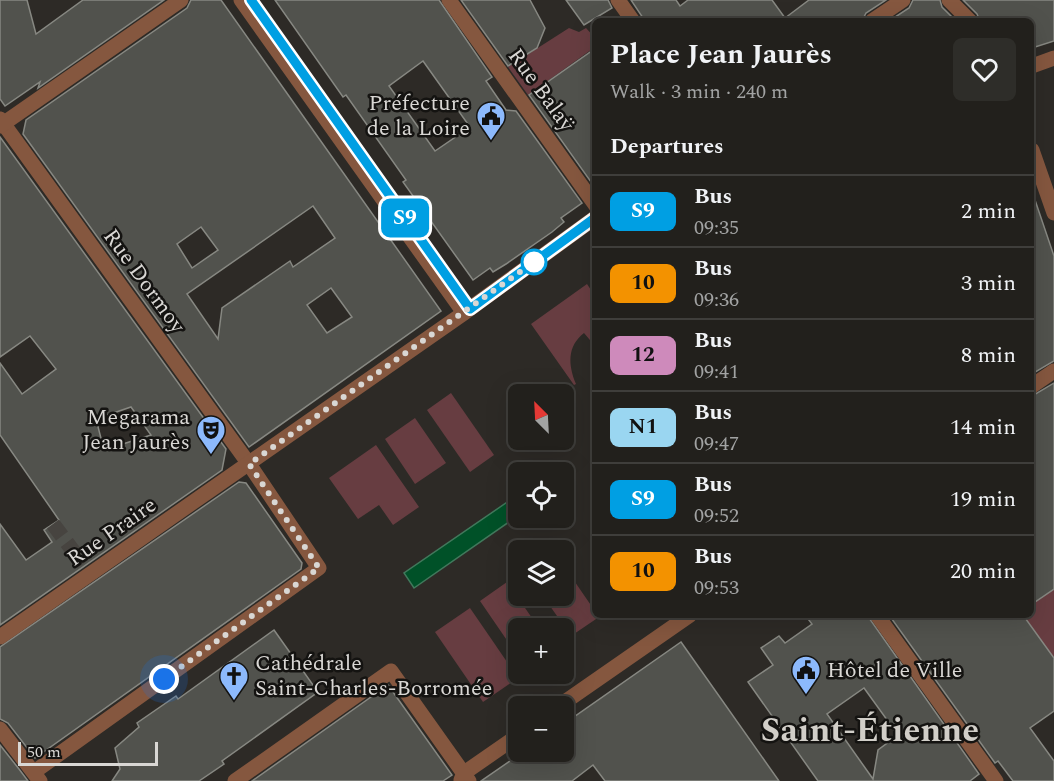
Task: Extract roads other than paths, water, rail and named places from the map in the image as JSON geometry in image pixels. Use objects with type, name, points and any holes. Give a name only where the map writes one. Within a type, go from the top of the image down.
[{"type":"street","points":[[1,123],[181,0]]},
{"type":"street","points":[[241,0],[464,313]]},
{"type":"street","name":"Rue Balaÿ","points":[[449,0],[592,200]]},
{"type":"street","points":[[618,0],[631,18]]},
{"type":"street","points":[[876,18],[903,0]]},
{"type":"street","points":[[949,0],[967,18]]},
{"type":"street","points":[[1034,65],[1054,58]]},
{"type":"street","name":"Rue Dormoy","points":[[1,123],[249,464],[319,568],[164,679],[37,777]]},
{"type":"street","points":[[1034,156],[1054,213]]},
{"type":"street","name":"Rue Praire","points":[[0,637],[464,313],[592,220]]},
{"type":"street","points":[[1034,385],[1054,371]]},
{"type":"street","points":[[573,696],[686,618]]},
{"type":"street","points":[[880,618],[996,781]]},
{"type":"street","points":[[238,779],[391,671],[464,778],[508,744]]},
{"type":"street","points":[[0,729],[37,777]]},
{"type":"tunnel","points":[[53,524],[83,564]]},
{"type":"place","name":"Préfecture de la Loire","points":[[491,142]]},
{"type":"place","name":"Megarama Jean Jaurès","points":[[211,456]]},
{"type":"place","name":"Hôtel de Ville","points":[[806,696]]},
{"type":"place","name":"Cathédrale Saint-Charles-Borromée","points":[[234,702]]},
{"type":"district","name":"Saint-Étienne","points":[[870,731]]}]
